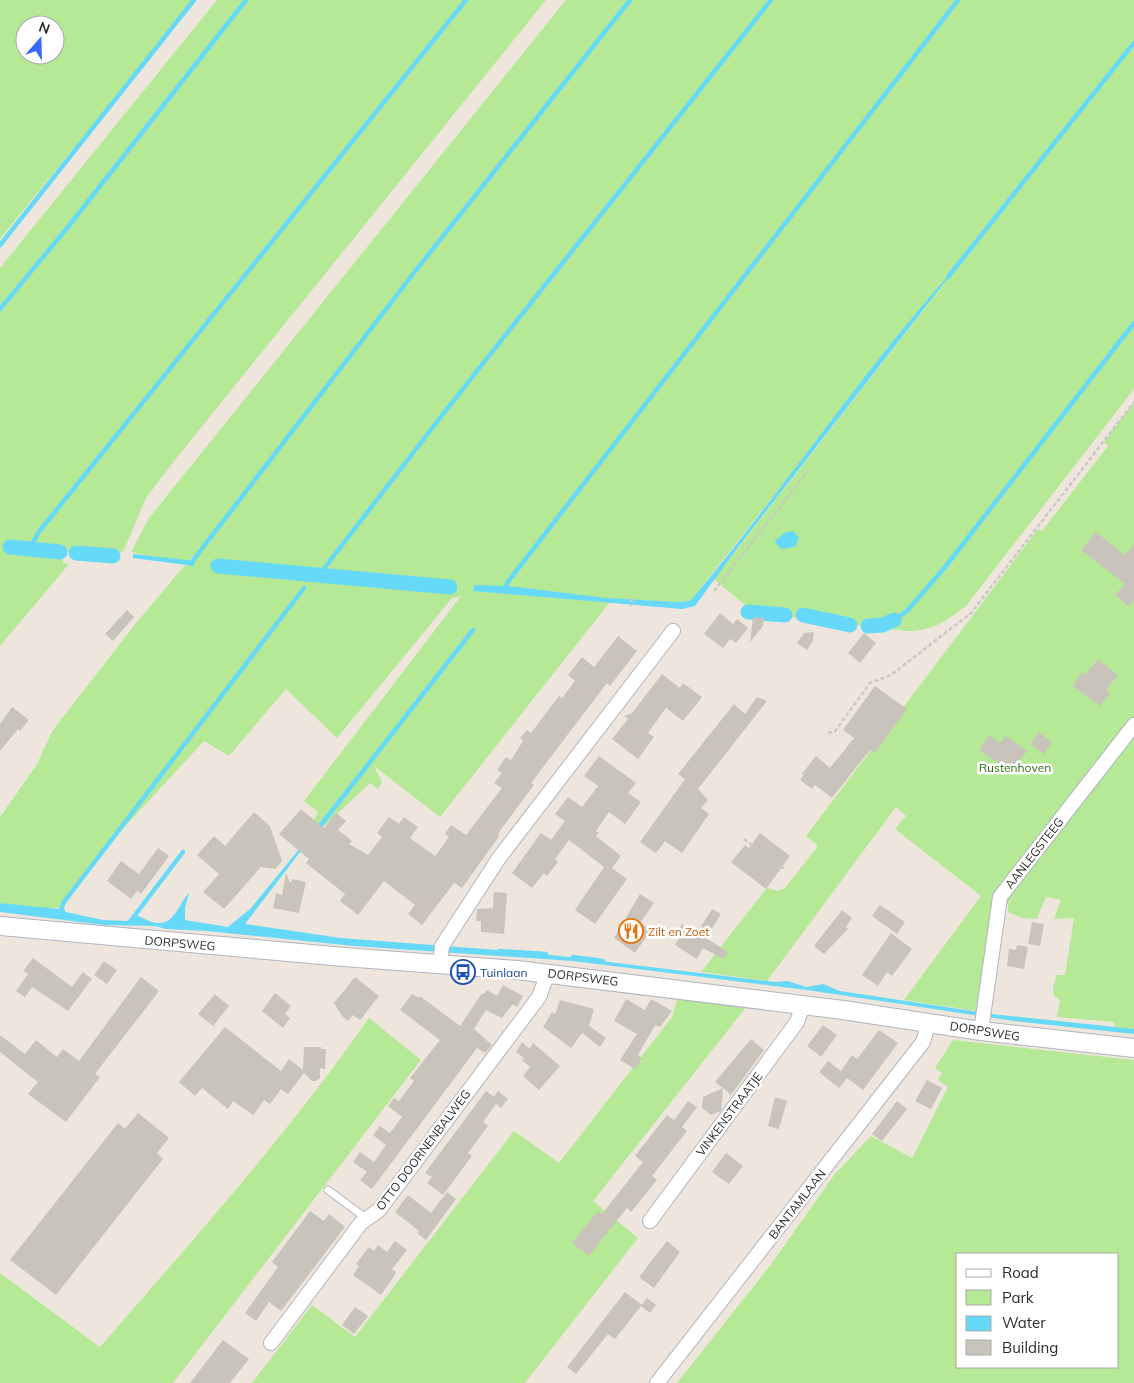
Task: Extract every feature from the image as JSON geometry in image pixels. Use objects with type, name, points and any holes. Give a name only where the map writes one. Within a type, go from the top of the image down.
[{"type":"street","points":[[440,964],[442,946],[499,858],[673,631]]},
{"type":"street","name":"AANLEGSTEEG","points":[[983,1020],[1000,897],[1134,726]]},
{"type":"street","name":"DORPSWEG","points":[[0,926],[548,973],[929,1022],[983,1020],[1134,1048]]},
{"type":"street","name":"OTTO DOORNENBALWEG","points":[[271,1343],[361,1223],[379,1210],[539,997],[548,973]]},
{"type":"street","name":"VINKENSTRAATJE","points":[[650,1221],[797,1022],[803,1005]]},
{"type":"street","name":"BANTAMLAAN","points":[[657,1383],[923,1042],[929,1022]]},
{"type":"lane","points":[[328,1190],[367,1219]]},
{"type":"path","points":[[828,733],[835,731],[870,683],[891,675],[970,613],[1134,402]]},
{"type":"path","points":[[714,591],[808,471]]},
{"type":"path","points":[[631,598],[632,606]]},
{"type":"path","points":[[744,839],[786,870]]},
{"type":"green space","points":[[0,0],[194,0],[0,239]]},
{"type":"green space","points":[[217,0],[546,0],[175,460],[146,498],[124,550],[117,556],[11,545],[10,551],[63,556],[63,563],[69,564],[0,646],[0,268]]},
{"type":"green space","points":[[566,0],[1134,0],[1134,389],[966,606],[945,621],[932,627],[907,631],[783,616],[750,609],[714,579],[954,271],[690,601],[677,602],[497,593],[610,602],[440,817],[374,766],[382,782],[378,789],[370,783],[322,828],[304,840],[318,812],[304,801],[461,596],[452,598],[337,738],[286,689],[229,756],[204,741],[106,847],[63,907],[45,909],[0,903],[0,817],[36,766],[53,730],[133,627],[185,565],[194,566],[131,552],[149,518]]},
{"type":"green space","name":"Rustenhoven","points":[[1134,402],[1134,1029],[1115,1027],[1114,1022],[1057,1017],[1060,1000],[1054,996],[1053,987],[1057,975],[1065,975],[1074,918],[1054,919],[1061,900],[1046,897],[1037,919],[1022,918],[1008,912],[1008,905],[1017,892],[1001,913],[990,1013],[904,1000],[981,896],[895,829],[906,816],[896,807],[767,981],[701,972],[767,888],[778,891],[784,889],[818,846],[806,836],[1038,529],[1042,531],[1108,446],[1104,442]]},
{"type":"green space","points":[[678,997],[747,1006],[593,1201],[638,1238],[525,1383],[252,1383],[312,1305],[355,1337],[514,1131],[559,1163],[672,1017]]},
{"type":"green space","points":[[369,1018],[421,1060],[173,1383],[0,1383],[0,1273],[100,1347],[273,1145]]},
{"type":"green space","points":[[953,1040],[1134,1060],[1134,1383],[677,1383],[769,1267],[835,1174],[871,1136],[912,1158],[948,1087],[938,1080],[942,1073],[935,1068]]},
{"type":"water","points":[[959,264],[739,546],[695,606],[682,609],[473,591],[474,585],[508,586],[607,598],[690,601],[758,517],[889,346]]},
{"type":"water","points":[[793,531],[799,538],[795,547],[782,549],[776,544],[775,541],[784,533]]},
{"type":"water","points":[[133,554],[195,561],[194,566],[133,558]]},
{"type":"water","points":[[305,842],[307,843],[245,924],[341,938],[535,953],[775,982],[788,981],[806,987],[823,984],[840,991],[992,1014],[1134,1029],[1134,1034],[1014,1021],[807,990],[573,961],[354,946],[207,931],[166,929],[155,926],[104,925],[0,912],[0,903],[59,909],[63,907],[66,912],[103,920],[127,921],[134,915],[160,923],[171,919],[189,893],[185,908],[185,920],[228,927],[250,909]]},
{"type":"building","points":[[1096,532],[1125,555],[1134,544],[1134,600],[1129,607],[1115,595],[1125,584],[1081,550]]},
{"type":"building","points":[[127,610],[134,617],[113,641],[105,634]]},
{"type":"building","points":[[720,613],[733,624],[737,619],[748,628],[736,643],[730,639],[723,648],[704,634]]},
{"type":"building","points":[[753,617],[764,618],[763,626],[750,642]]},
{"type":"building","points":[[814,632],[813,641],[807,650],[797,643],[804,633]]},
{"type":"building","points":[[864,633],[876,643],[860,663],[848,653]]},
{"type":"building","points":[[618,636],[637,651],[610,686],[607,683],[531,783],[534,785],[499,832],[498,838],[462,888],[454,883],[422,925],[408,914],[415,905],[384,881],[358,915],[340,901],[345,894],[306,863],[309,859],[279,834],[301,809],[324,828],[336,813],[346,821],[338,830],[352,841],[349,844],[368,855],[382,837],[377,833],[389,817],[399,824],[404,817],[418,827],[410,838],[435,856],[449,837],[445,834],[451,825],[466,835],[502,788],[494,783],[502,773],[497,770],[506,757],[511,760],[523,741],[520,738],[527,730],[531,733],[559,696],[562,698],[575,681],[568,675],[582,657],[594,667]]},
{"type":"building","points":[[1098,659],[1118,675],[1106,690],[1110,693],[1100,706],[1073,686],[1082,672],[1085,675]]},
{"type":"building","points":[[662,674],[680,688],[683,683],[702,697],[683,721],[666,708],[648,733],[654,737],[638,759],[612,739],[628,719],[624,716],[632,713]]},
{"type":"building","points":[[875,686],[907,709],[875,753],[870,750],[832,798],[815,785],[812,789],[800,780],[804,775],[802,774],[816,756],[830,768],[854,738],[843,730]]},
{"type":"building","points":[[757,697],[767,701],[698,789],[708,800],[701,808],[709,814],[682,853],[665,841],[656,853],[640,842],[685,779],[678,774],[734,704],[745,714]]},
{"type":"building","points":[[12,707],[29,720],[20,731],[18,729],[0,751],[0,724]]},
{"type":"building","points":[[1039,732],[1052,742],[1044,754],[1030,744]]},
{"type":"building","points":[[989,735],[1000,743],[1006,736],[1027,751],[1011,772],[979,750]]},
{"type":"building","points":[[599,756],[636,783],[628,793],[641,802],[625,824],[609,812],[596,831],[599,833],[596,836],[621,856],[612,868],[627,879],[595,924],[575,910],[604,867],[569,840],[555,859],[558,862],[547,876],[544,873],[532,888],[512,873],[541,833],[551,840],[565,821],[555,814],[568,797],[582,807],[598,786],[584,776]]},
{"type":"building","points":[[254,812],[270,826],[282,861],[275,869],[261,867],[224,909],[203,892],[219,874],[197,855],[214,836],[225,846]]},
{"type":"building","points":[[760,833],[790,856],[766,889],[731,862],[745,845],[749,848]]},
{"type":"building","points":[[158,848],[169,856],[141,894],[137,891],[131,899],[107,881],[121,861],[139,874]]},
{"type":"building","points":[[286,873],[290,883],[293,879],[306,882],[299,913],[273,908],[276,893],[282,895]]},
{"type":"building","points":[[494,892],[507,893],[504,934],[481,932],[481,921],[476,921],[477,909],[493,908]]},
{"type":"building","points":[[640,894],[654,903],[640,923],[651,930],[635,953],[614,938]]},
{"type":"building","points":[[880,905],[905,922],[897,934],[872,916]]},
{"type":"building","points":[[712,909],[721,914],[706,938],[728,952],[724,959],[703,948],[697,959],[675,945],[681,935],[677,933],[682,924],[697,933]]},
{"type":"building","points":[[842,910],[852,918],[846,927],[848,929],[824,954],[814,946]]},
{"type":"building","points":[[1032,922],[1044,924],[1040,946],[1028,944]]},
{"type":"building","points":[[891,933],[912,949],[892,976],[887,972],[878,986],[862,975]]},
{"type":"building","points":[[1017,945],[1028,947],[1024,969],[1007,966],[1009,949],[1016,950]]},
{"type":"building","points":[[33,958],[72,987],[83,972],[92,979],[68,1011],[32,987],[25,997],[16,991],[28,974],[23,971]]},
{"type":"building","points":[[104,961],[117,970],[107,984],[94,975]]},
{"type":"building","points":[[141,977],[159,991],[95,1074],[100,1077],[66,1122],[28,1094],[38,1082],[0,1052],[0,1035],[25,1054],[36,1040],[57,1057],[63,1049],[79,1061]]},
{"type":"building","points":[[355,977],[379,996],[360,1020],[353,1015],[348,1021],[342,1016],[334,1003]]},
{"type":"building","points":[[503,985],[523,996],[517,1007],[513,1004],[502,1018],[486,1010],[474,1029],[492,1045],[485,1053],[477,1048],[372,1189],[360,1180],[367,1172],[353,1162],[360,1152],[374,1162],[386,1145],[373,1135],[380,1126],[390,1133],[402,1117],[388,1106],[394,1098],[399,1101],[414,1081],[410,1078],[440,1040],[400,1010],[412,994],[419,998],[420,996],[460,1026],[482,993],[484,994],[487,990],[497,996]]},
{"type":"building","points":[[275,993],[291,1006],[285,1014],[290,1018],[283,1028],[262,1011]]},
{"type":"building","points":[[215,994],[229,1006],[213,1026],[198,1014]]},
{"type":"building","points":[[626,999],[645,1010],[651,999],[672,1011],[660,1027],[655,1025],[638,1055],[642,1058],[635,1069],[620,1060],[637,1034],[614,1021]]},
{"type":"building","points":[[560,1000],[594,1009],[589,1026],[606,1038],[600,1047],[582,1033],[571,1048],[543,1027],[552,1012],[555,1014]]},
{"type":"building","points":[[823,1025],[837,1035],[821,1057],[807,1046]]},
{"type":"building","points":[[225,1027],[281,1071],[289,1059],[303,1070],[304,1047],[321,1047],[321,1049],[326,1049],[325,1069],[320,1068],[320,1078],[316,1081],[312,1081],[304,1073],[288,1094],[281,1089],[270,1104],[264,1100],[253,1115],[233,1101],[228,1109],[202,1088],[195,1096],[179,1082]]},
{"type":"building","points":[[879,1030],[898,1043],[863,1090],[847,1078],[839,1088],[819,1072],[828,1061],[841,1071],[852,1055],[857,1059]]},
{"type":"building","points":[[751,1039],[764,1050],[731,1095],[715,1082]]},
{"type":"building","points":[[522,1042],[530,1049],[533,1043],[560,1066],[539,1090],[523,1076],[530,1067],[522,1060],[524,1058],[516,1052]]},
{"type":"building","points":[[927,1080],[942,1088],[931,1109],[915,1101]]},
{"type":"building","points":[[723,1088],[721,1111],[711,1115],[702,1108],[703,1097]]},
{"type":"building","points":[[486,1091],[494,1097],[498,1091],[508,1099],[501,1108],[496,1104],[483,1122],[488,1126],[468,1153],[472,1156],[443,1195],[427,1183],[432,1177],[425,1173]]},
{"type":"building","points":[[775,1097],[787,1101],[779,1129],[768,1126]]},
{"type":"building","points":[[688,1101],[697,1107],[682,1127],[687,1131],[652,1176],[657,1180],[631,1212],[627,1208],[589,1256],[572,1243],[598,1211],[602,1214],[643,1162],[635,1156],[667,1115],[674,1120]]},
{"type":"building","points":[[897,1101],[907,1109],[882,1141],[872,1134]]},
{"type":"building","points":[[138,1113],[169,1138],[157,1153],[163,1159],[56,1295],[10,1260],[118,1123],[125,1129]]},
{"type":"building","points":[[726,1153],[743,1166],[729,1184],[712,1172]]},
{"type":"building","points":[[447,1192],[456,1199],[426,1240],[417,1233],[419,1231],[395,1212],[408,1195],[431,1213]]},
{"type":"building","points":[[310,1211],[324,1221],[329,1214],[345,1227],[281,1311],[269,1302],[256,1321],[245,1313],[278,1267],[272,1262]]},
{"type":"building","points":[[395,1241],[407,1250],[392,1269],[396,1272],[381,1295],[353,1275],[359,1266],[356,1264],[369,1247],[374,1251],[378,1245],[387,1252]]},
{"type":"building","points":[[667,1241],[680,1252],[654,1288],[639,1277]]},
{"type":"building","points":[[625,1292],[642,1305],[647,1298],[656,1305],[650,1313],[641,1306],[615,1339],[608,1334],[576,1374],[567,1367]]},
{"type":"building","points":[[355,1307],[368,1316],[354,1334],[342,1325]]},
{"type":"building","points":[[223,1340],[249,1359],[230,1383],[190,1383]]},
{"type":"waterway","points":[[0,245],[194,0]]},
{"type":"waterway","points":[[0,309],[68,227],[246,0]]},
{"type":"waterway","points":[[30,549],[38,533],[466,0]]},
{"type":"waterway","points":[[191,563],[413,274],[630,0]]},
{"type":"waterway","points":[[319,575],[443,414],[771,0]]},
{"type":"waterway","points":[[505,589],[507,583],[958,0]]},
{"type":"waterway","points":[[948,277],[1134,43]]},
{"type":"waterway","points":[[894,620],[907,611],[946,566],[1134,323]]},
{"type":"waterway","points":[[10,547],[60,552]]},
{"type":"waterway","points":[[76,553],[113,556]]},
{"type":"waterway","points":[[218,566],[450,587]]},
{"type":"waterway","points":[[60,912],[64,902],[304,588]]},
{"type":"waterway","points":[[748,612],[785,615]]},
{"type":"waterway","points":[[803,615],[850,625]]},
{"type":"waterway","points":[[868,626],[883,625],[894,620]]},
{"type":"waterway","points":[[317,830],[473,630]]},
{"type":"waterway","points":[[132,919],[183,852]]},
{"type":"waterway","points":[[499,951],[546,954]]},
{"type":"waterway","points":[[573,957],[603,961]]},
{"type":"place","name":"Zilt en Zoet","points":[[631,931]]},
{"type":"place","name":"Tuinlaan","points":[[463,972]]}]
